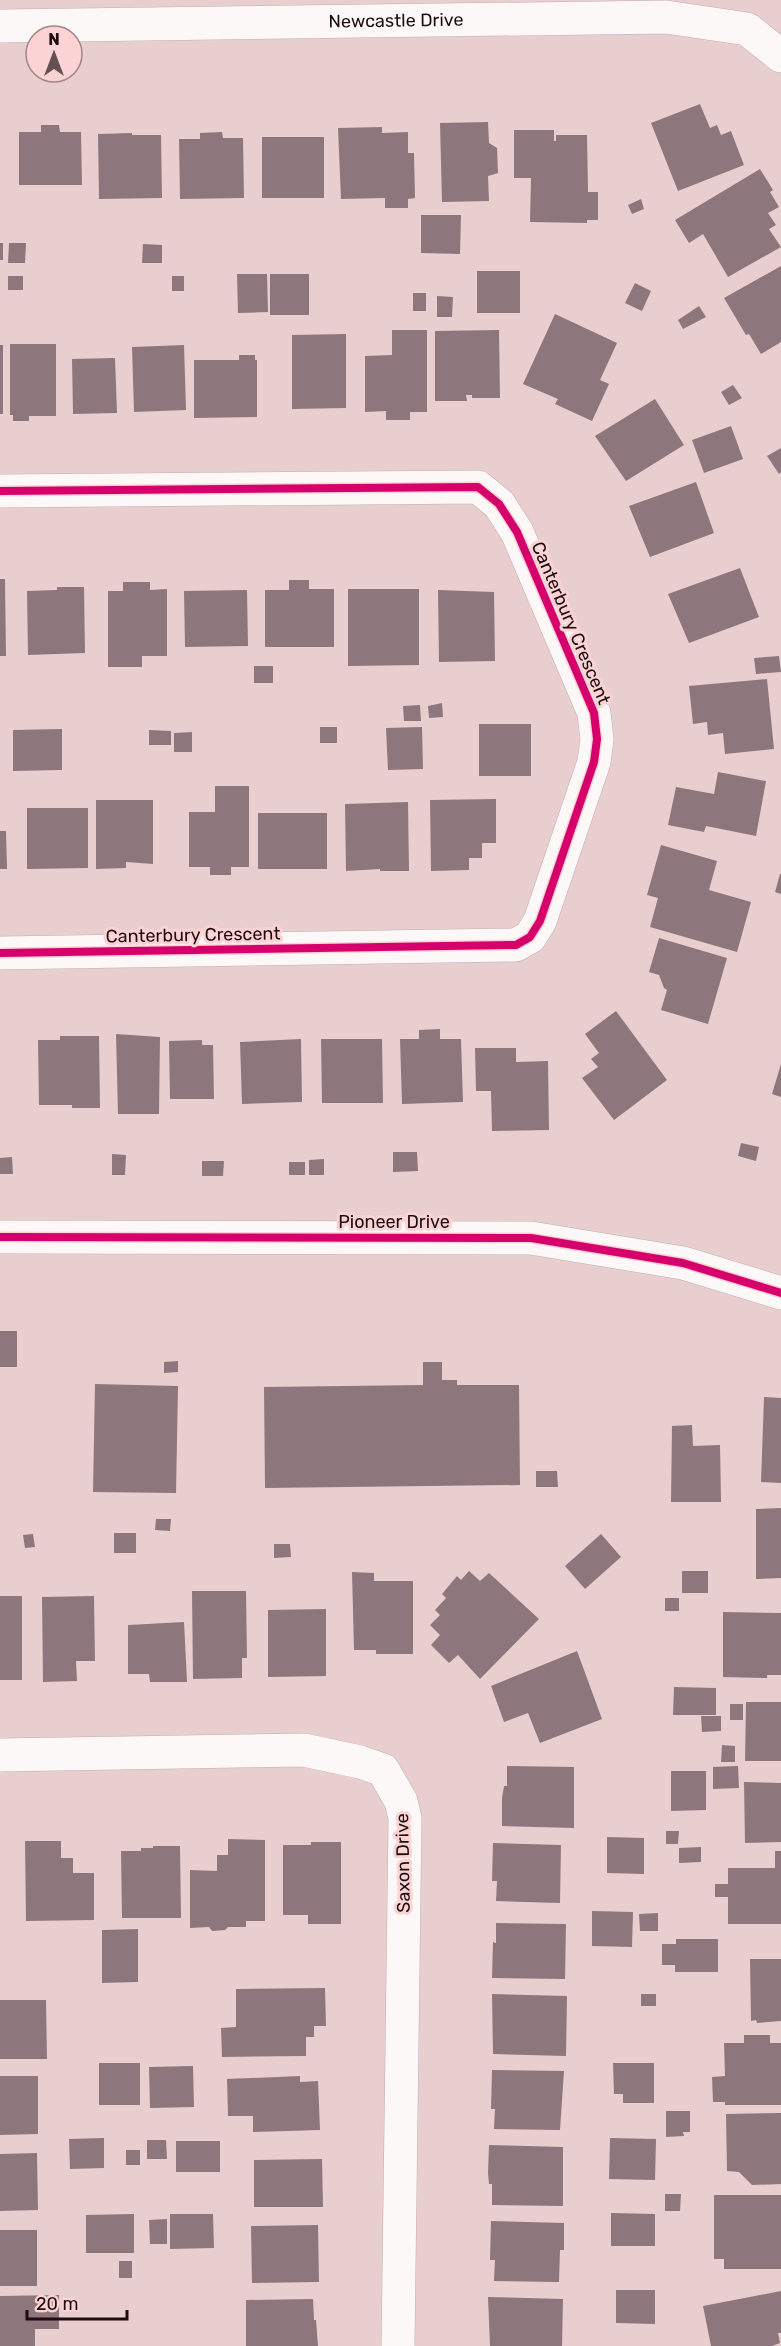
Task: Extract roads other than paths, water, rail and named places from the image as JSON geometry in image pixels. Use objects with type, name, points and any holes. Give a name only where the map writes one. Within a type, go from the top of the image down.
[{"type":"street","name":"Newcastle Drive","points":[[0,26],[388,10],[666,16],[747,29],[781,56]]},
{"type":"street","name":"Canterbury Crescent","points":[[0,491],[478,487],[499,504],[517,532],[594,713],[597,739],[594,762],[548,902],[530,937],[516,945],[0,953]]},
{"type":"street","name":"Pioneer Drive","points":[[0,1237],[531,1238],[683,1263],[781,1293]]},
{"type":"street","name":"Saxon Drive","points":[[0,1755],[304,1750],[360,1762],[383,1770],[401,1801],[405,1818],[398,2346]]}]
